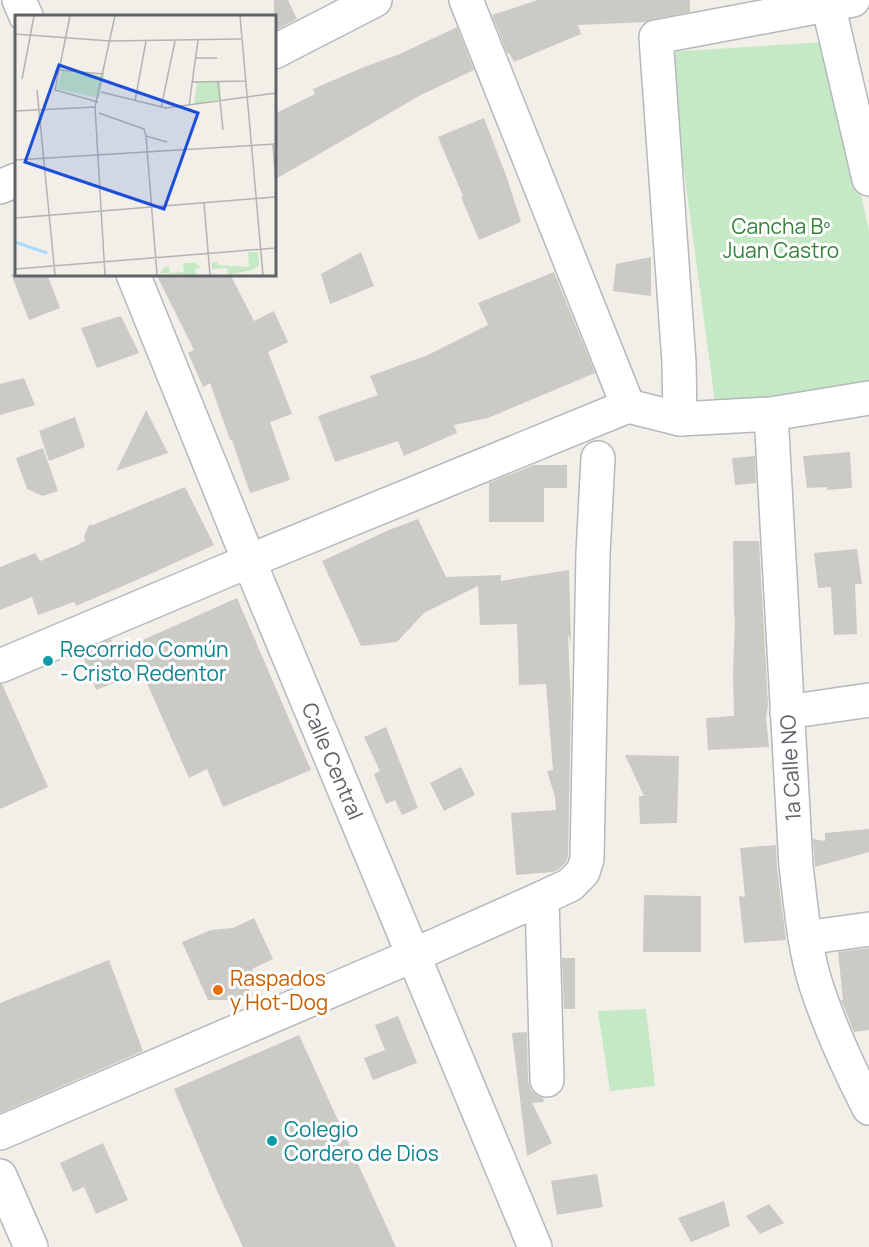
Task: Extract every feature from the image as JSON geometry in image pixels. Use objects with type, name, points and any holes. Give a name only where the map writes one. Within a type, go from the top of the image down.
[{"type":"street","points":[[19,0],[26,15]]},
{"type":"street","points":[[276,51],[375,0]]},
{"type":"street","points":[[466,0],[628,406]]},
{"type":"street","points":[[680,419],[679,362],[656,37],[841,2],[869,179]]},
{"type":"street","points":[[0,187],[15,180]]},
{"type":"street","name":"Calle Central","points":[[134,276],[249,561],[535,1247]]},
{"type":"street","points":[[0,666],[628,406],[680,419],[771,414],[869,398]]},
{"type":"street","name":"1a Calle NO","points":[[771,414],[796,867],[805,938],[816,984],[848,1066],[869,1108]]},
{"type":"street","points":[[0,1133],[542,898],[570,885],[583,872],[587,859],[592,554],[597,458]]},
{"type":"street","points":[[787,712],[869,700]]},
{"type":"street","points":[[542,898],[548,1080]]},
{"type":"street","points":[[805,938],[869,929]]},
{"type":"street","points":[[0,1176],[31,1247]]},
{"type":"green space","name":"Cancha Bº Juan Castro","points":[[826,42],[869,231],[869,393],[716,409],[668,52]]},
{"type":"green space","points":[[646,1009],[655,1086],[610,1091],[598,1011]]},
{"type":"building","points":[[274,0],[288,0],[297,19],[276,30],[276,15],[274,15]]},
{"type":"building","points":[[538,0],[690,0],[690,12],[646,22],[578,25],[581,34],[514,62],[507,53],[492,15]]},
{"type":"building","points":[[457,27],[474,70],[421,95],[276,179],[276,113],[315,94],[313,89],[400,54]]},
{"type":"building","points":[[484,118],[521,222],[479,240],[438,137]]},
{"type":"building","points":[[361,252],[374,286],[330,304],[321,274]]},
{"type":"building","points":[[651,257],[651,296],[613,291],[616,264]]},
{"type":"building","points":[[554,272],[595,373],[488,418],[454,425],[457,433],[404,456],[398,441],[335,462],[318,416],[378,395],[370,376],[428,355],[488,325],[478,303]]},
{"type":"building","points":[[11,274],[48,276],[60,308],[29,320]]},
{"type":"building","points":[[157,276],[231,276],[254,321],[274,311],[288,342],[268,352],[292,414],[270,422],[290,480],[250,493],[210,383],[203,387],[188,353],[194,350]]},
{"type":"building","points":[[121,316],[139,353],[97,368],[81,328]]},
{"type":"building","points":[[24,378],[35,405],[0,415],[0,384]]},
{"type":"building","points":[[146,410],[168,453],[116,471]]},
{"type":"building","points":[[75,417],[85,447],[49,461],[39,431]]},
{"type":"building","points":[[43,448],[58,491],[43,496],[27,489],[16,458]]},
{"type":"building","points":[[850,452],[852,488],[827,490],[827,487],[807,488],[803,456]]},
{"type":"building","points":[[755,456],[756,483],[735,485],[732,458]]},
{"type":"building","points":[[534,465],[567,465],[567,488],[544,488],[544,522],[489,522],[489,483]]},
{"type":"building","points":[[185,487],[214,545],[76,606],[74,602],[38,615],[32,597],[0,610],[0,567],[35,553],[40,561],[78,546],[85,541],[84,536],[89,525]]},
{"type":"building","points":[[418,519],[446,577],[501,575],[501,581],[569,570],[571,642],[568,634],[571,705],[568,856],[566,862],[553,872],[516,875],[511,813],[556,810],[555,797],[547,771],[553,770],[546,684],[519,685],[517,624],[480,625],[478,586],[424,613],[397,642],[361,646],[322,561]]},
{"type":"building","points":[[733,541],[759,541],[769,747],[708,750],[706,718],[734,716]]},
{"type":"building","points":[[857,549],[862,584],[855,584],[857,634],[834,635],[831,587],[818,588],[814,553]]},
{"type":"building","points":[[237,598],[311,770],[223,807],[207,769],[189,778],[142,672],[96,690],[81,652],[111,639],[116,652]]},
{"type":"building","points":[[0,684],[2,684],[48,787],[0,809]]},
{"type":"building","points":[[386,727],[418,808],[402,815],[395,800],[386,804],[374,774],[380,771],[364,737]]},
{"type":"building","points":[[625,755],[679,756],[677,823],[640,824],[639,796],[644,796]]},
{"type":"building","points":[[461,767],[475,795],[444,811],[430,783]]},
{"type":"building","points":[[869,829],[869,852],[815,867],[813,839],[825,841],[825,833]]},
{"type":"building","points":[[776,845],[786,940],[744,943],[739,896],[745,897],[740,848]]},
{"type":"building","points":[[644,895],[701,896],[701,952],[643,952]]},
{"type":"building","points":[[254,918],[273,959],[252,969],[257,981],[241,1000],[208,1000],[182,942],[211,930],[233,928]]},
{"type":"building","points":[[869,948],[869,1030],[854,1032],[841,1000],[843,1000],[838,952]]},
{"type":"building","points":[[562,958],[575,958],[575,1009],[564,1009]]},
{"type":"building","points":[[109,960],[143,1051],[0,1113],[0,1003]]},
{"type":"building","points":[[398,1016],[417,1063],[373,1080],[364,1058],[385,1050],[375,1025]]},
{"type":"building","points":[[527,1032],[528,1081],[531,1090],[543,1098],[544,1102],[532,1103],[552,1143],[527,1156],[512,1033]]},
{"type":"building","name":"Colegio Cordero de Dios","points":[[299,1035],[396,1247],[243,1247],[218,1193],[174,1089]]},
{"type":"building","points":[[103,1143],[128,1200],[96,1214],[84,1187],[73,1192],[60,1163]]},
{"type":"building","points":[[597,1174],[603,1207],[557,1215],[551,1181]]},
{"type":"building","points":[[724,1201],[730,1226],[691,1242],[678,1218]]},
{"type":"building","points":[[769,1204],[784,1223],[760,1234],[746,1216]]},
{"type":"place","name":"Recorrido Común - Cristo Redentor","points":[[48,661]]},
{"type":"place","name":"Raspados y Hot-Dog","points":[[218,990]]},
{"type":"place","name":"Colegio Cordero de Dios","points":[[272,1141]]}]
